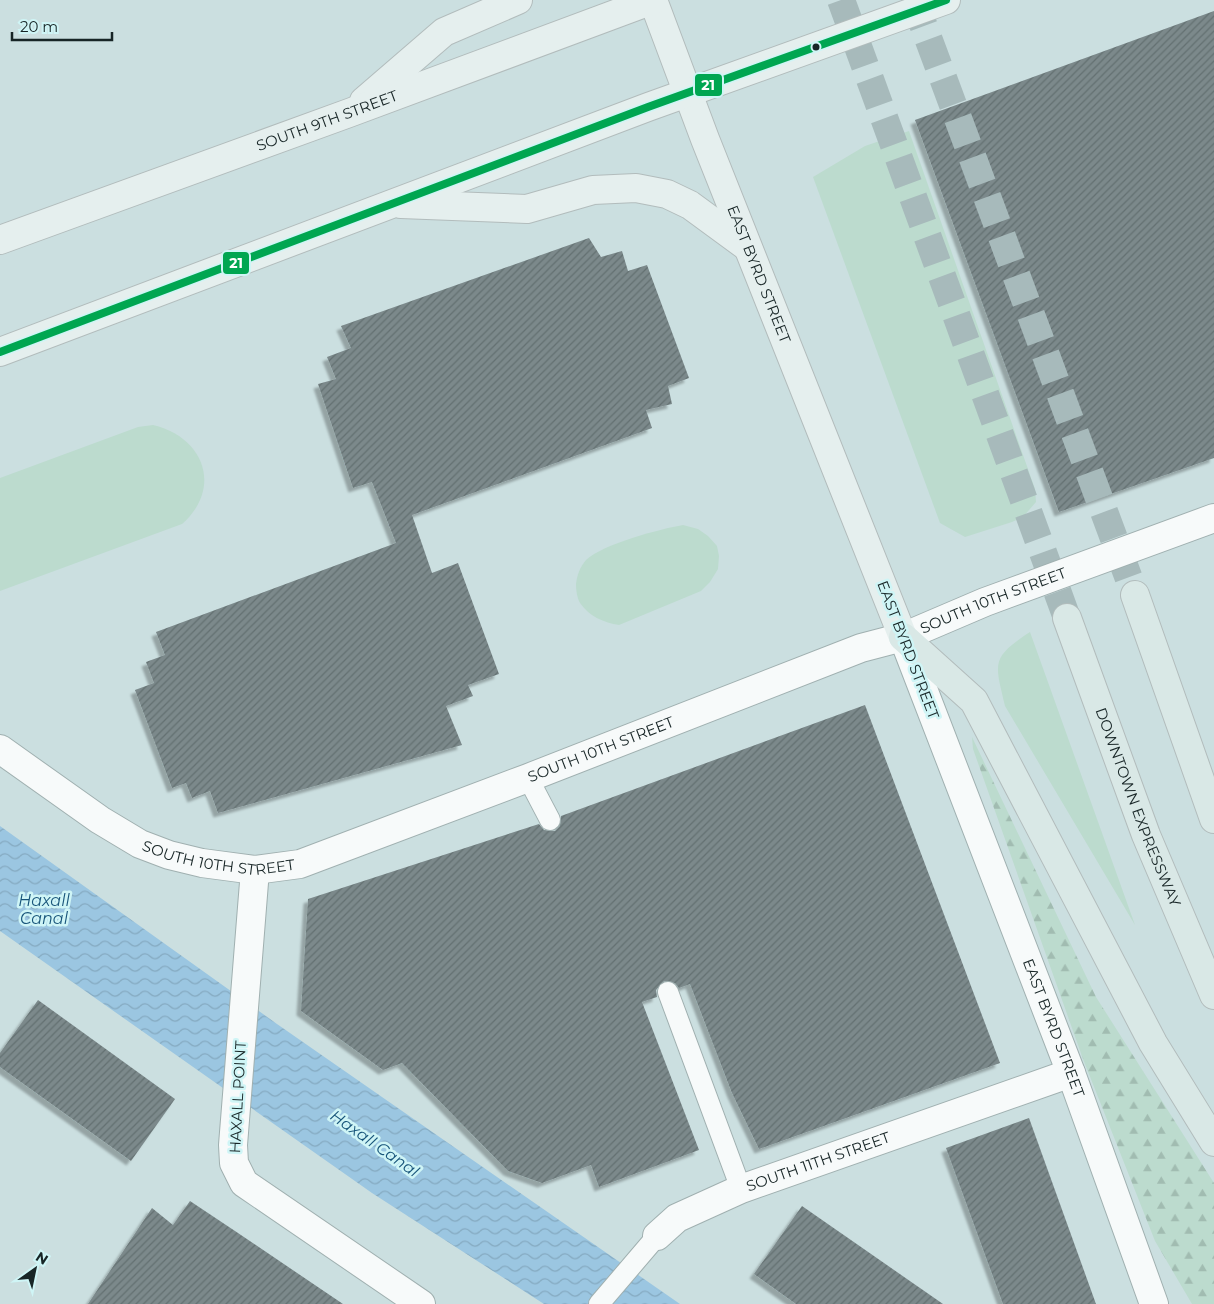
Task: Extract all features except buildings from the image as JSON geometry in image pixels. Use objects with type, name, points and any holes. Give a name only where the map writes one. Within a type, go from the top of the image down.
[{"type":"highway","points":[[1135,595],[1214,819]]},
{"type":"highway","name":"DOWNTOWN EXPRESSWAY","points":[[1067,618],[1146,835],[1214,995]]},
{"type":"highway","points":[[903,637],[974,701],[1131,1002],[1214,1142]]},
{"type":"highway","points":[[1159,665],[1214,777]]},
{"type":"main road","points":[[349,114],[444,32],[518,0]]},
{"type":"main road","name":"SOUTH 9TH STREET","points":[[0,240],[349,114],[653,0]]},
{"type":"main road","name":"EAST BYRD STREET","points":[[653,0],[747,247],[903,637]]},
{"type":"main road","points":[[0,352],[687,92],[946,0]]},
{"type":"main road","points":[[390,203],[527,209],[593,190],[636,188],[667,194],[690,205],[747,247]]},
{"type":"street","name":"SOUTH 10TH STREET","points":[[0,749],[100,820],[140,844],[169,855],[202,864],[255,870],[300,864],[528,778],[861,648],[903,637],[984,602],[1214,518]]},
{"type":"street","name":"EAST BYRD STREET","points":[[903,637],[1071,1073],[1154,1304]]},
{"type":"street","name":"HAXALL POINT","points":[[255,870],[233,1145],[234,1163],[244,1183],[421,1304]]},
{"type":"street","name":"SOUTH 11TH STREET","points":[[657,1236],[677,1218],[741,1189],[1071,1073]]},
{"type":"lane","points":[[528,778],[550,820]]},
{"type":"lane","points":[[668,992],[741,1189]]},
{"type":"lane","name":"SOUTH 11TH STREET","points":[[599,1304],[657,1236]]},
{"type":"green space","points":[[909,131],[1035,489],[1036,502],[1023,517],[965,537],[940,523],[813,177],[865,146]]},
{"type":"green space","points":[[153,425],[171,431],[185,440],[195,452],[202,466],[204,480],[202,495],[195,510],[182,524],[0,591],[0,478],[138,427]]},
{"type":"green space","points":[[683,525],[698,529],[717,546],[719,556],[718,569],[710,582],[701,591],[619,625],[597,618],[580,603],[576,584],[579,571],[586,560],[605,548],[618,543]]},
{"type":"green space","points":[[1030,632],[1135,925],[1005,706],[999,680],[999,663],[1008,648]]},
{"type":"green space","points":[[972,737],[1096,997],[1214,1183],[1214,1304],[1192,1304],[1155,1241],[1083,1059],[973,749]]},
{"type":"water","name":"Haxall Canal","points":[[0,826],[277,1024],[680,1304],[544,1304],[372,1193],[0,931]]},
{"type":"tunnel","points":[[841,0],[1067,618]]},
{"type":"tunnel","points":[[914,0],[1135,595]]},
{"type":"transit line","name":"21","points":[[0,352],[648,107],[946,0]]}]
